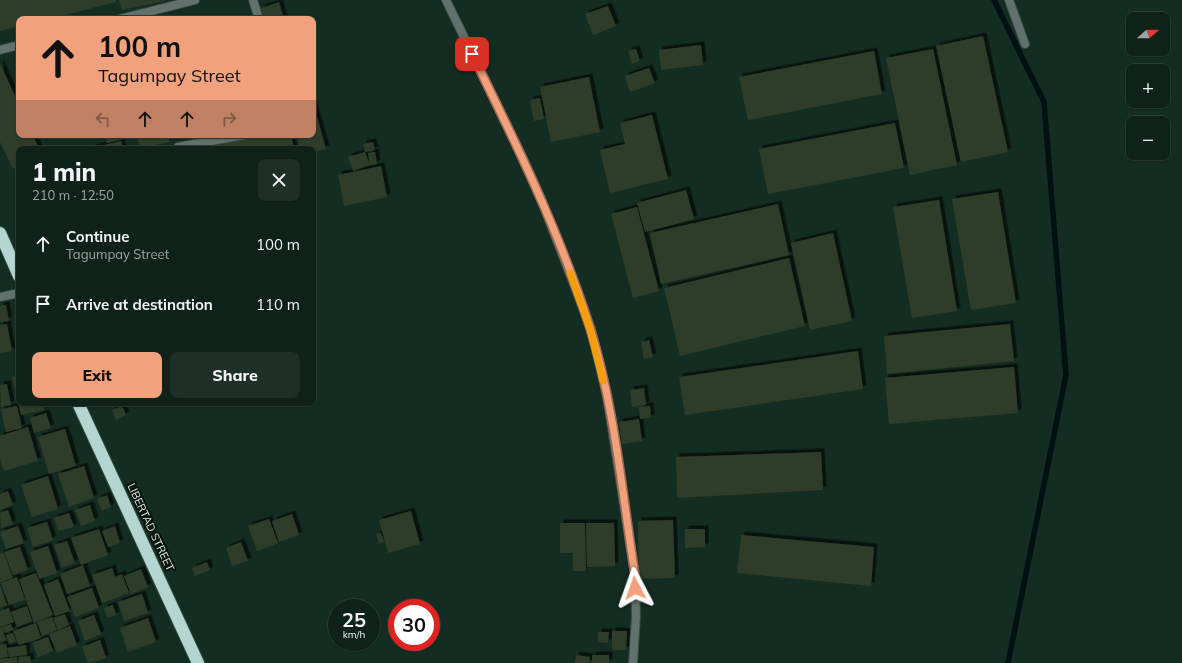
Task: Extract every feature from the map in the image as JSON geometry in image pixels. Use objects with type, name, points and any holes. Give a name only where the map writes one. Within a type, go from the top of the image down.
[{"type":"highway","points":[[0,233],[16,269]]},
{"type":"highway","name":"LIBERTAD STREET","points":[[79,406],[198,663]]},
{"type":"street","points":[[132,16],[195,0]]},
{"type":"street","points":[[253,0],[258,16]]},
{"type":"street","points":[[446,0],[538,191],[576,288],[590,329],[608,403],[635,575],[636,616],[633,663]]},
{"type":"street","points":[[1009,0],[1025,44]]},
{"type":"street","points":[[0,50],[16,46]]},
{"type":"street","points":[[178,146],[226,138]]},
{"type":"street","points":[[0,297],[16,294]]},
{"type":"building","points":[[0,0],[116,0],[116,2],[61,16],[16,16],[16,27],[0,31]]},
{"type":"building","points":[[119,0],[165,0],[165,1],[122,10]]},
{"type":"building","points":[[279,2],[283,16],[264,16],[261,8]]},
{"type":"building","points":[[608,6],[616,26],[593,35],[585,14]]},
{"type":"building","points":[[983,36],[1008,152],[961,162],[936,46]]},
{"type":"building","points":[[701,45],[703,65],[661,70],[659,50]]},
{"type":"building","points":[[636,49],[640,61],[632,64],[628,51]]},
{"type":"building","points":[[933,49],[957,165],[910,175],[886,58]]},
{"type":"building","points":[[874,51],[882,94],[748,120],[739,77]]},
{"type":"building","points":[[0,63],[16,98],[16,138],[34,138],[38,146],[16,146],[16,168],[13,169],[0,142]]},
{"type":"building","points":[[649,68],[655,83],[630,92],[625,76]]},
{"type":"building","points":[[589,77],[600,132],[551,142],[540,87]]},
{"type":"building","points":[[540,98],[544,119],[534,121],[530,100]]},
{"type":"building","points":[[316,113],[326,149],[316,151],[316,146],[299,146],[298,138],[316,138]]},
{"type":"building","points":[[652,115],[668,179],[610,193],[600,150],[625,144],[620,123]]},
{"type":"building","points":[[895,123],[904,168],[768,194],[759,149]]},
{"type":"building","points":[[106,138],[128,138],[107,143]]},
{"type":"building","points":[[138,138],[169,138],[170,142],[150,146],[140,146]]},
{"type":"building","points":[[244,138],[292,138],[293,146],[213,146]]},
{"type":"building","points":[[121,141],[122,146],[100,146]]},
{"type":"building","points":[[373,142],[375,150],[365,152],[363,144]]},
{"type":"building","points":[[365,152],[370,165],[353,171],[348,157]]},
{"type":"building","points":[[375,152],[377,164],[370,165],[368,153]]},
{"type":"building","points":[[381,166],[387,197],[344,206],[338,175]]},
{"type":"building","points":[[686,190],[694,219],[645,232],[637,203]]},
{"type":"building","points":[[998,192],[1016,303],[971,310],[952,199]]},
{"type":"building","points":[[939,200],[957,311],[912,318],[893,207]]},
{"type":"building","points":[[778,204],[789,255],[661,284],[650,233]]},
{"type":"building","points":[[637,207],[659,291],[633,298],[611,214]]},
{"type":"building","points":[[833,233],[852,321],[810,330],[791,243]]},
{"type":"building","points":[[789,258],[805,326],[680,356],[664,288]]},
{"type":"building","points":[[6,305],[9,321],[0,322],[0,306]]},
{"type":"building","points":[[7,324],[12,351],[0,353],[0,325]]},
{"type":"building","points":[[1010,324],[1014,361],[887,374],[884,336]]},
{"type":"building","points":[[649,340],[653,357],[644,359],[641,342]]},
{"type":"building","points":[[858,351],[863,389],[685,415],[679,377]]},
{"type":"building","points":[[1014,367],[1018,413],[889,424],[885,378]]},
{"type":"building","points":[[16,376],[16,394],[12,377]]},
{"type":"building","points":[[7,384],[11,405],[1,407],[0,385]]},
{"type":"building","points":[[644,388],[646,405],[632,407],[630,390]]},
{"type":"building","points":[[17,406],[22,428],[6,432],[1,409]]},
{"type":"building","points":[[19,406],[43,406],[44,410],[21,415]]},
{"type":"building","points":[[122,406],[126,415],[116,420],[112,410]]},
{"type":"building","points":[[650,406],[651,418],[640,419],[639,407]]},
{"type":"building","points":[[46,413],[51,428],[34,433],[30,418]]},
{"type":"building","points":[[639,419],[642,441],[622,444],[619,422]]},
{"type":"building","points":[[28,427],[38,461],[4,471],[0,458],[0,436]]},
{"type":"building","points":[[65,429],[76,466],[49,474],[38,437]]},
{"type":"building","points":[[821,452],[823,490],[677,498],[676,457]]},
{"type":"building","points":[[84,466],[94,498],[69,507],[58,474]]},
{"type":"building","points":[[48,476],[58,509],[32,517],[21,485]]},
{"type":"building","points":[[8,491],[13,505],[0,510],[0,494]]},
{"type":"building","points":[[107,495],[111,507],[102,511],[97,499]]},
{"type":"building","points":[[90,505],[95,521],[81,526],[75,510]]},
{"type":"building","points":[[8,510],[13,524],[1,528],[0,513]]},
{"type":"building","points":[[411,511],[420,544],[388,553],[379,520]]},
{"type":"building","points":[[69,513],[74,527],[58,531],[54,518]]},
{"type":"building","points":[[292,514],[299,535],[279,542],[272,521]]},
{"type":"building","points":[[269,519],[278,543],[257,551],[248,526]]},
{"type":"building","points":[[673,520],[675,578],[639,579],[638,521]]},
{"type":"building","points":[[47,522],[53,540],[33,547],[27,528]]},
{"type":"building","points":[[560,523],[585,523],[586,571],[573,571],[573,553],[560,553]]},
{"type":"building","points":[[586,523],[614,523],[615,566],[587,567]]},
{"type":"building","points":[[18,526],[24,543],[6,549],[0,532]]},
{"type":"building","points":[[115,526],[120,543],[108,547],[102,531]]},
{"type":"building","points":[[99,529],[108,555],[81,565],[71,538]]},
{"type":"building","points":[[685,529],[705,529],[705,547],[685,548]]},
{"type":"building","points":[[381,533],[384,542],[379,543],[376,534]]},
{"type":"building","points":[[741,535],[874,547],[871,586],[737,573]]},
{"type":"building","points":[[67,541],[75,563],[62,568],[54,545]]},
{"type":"building","points":[[241,542],[248,561],[232,566],[226,548]]},
{"type":"building","points":[[48,546],[57,573],[39,579],[30,552]]},
{"type":"building","points":[[20,547],[28,570],[13,575],[4,552]]},
{"type":"building","points":[[4,553],[13,578],[0,582],[0,554]]},
{"type":"building","points":[[207,562],[210,570],[195,576],[192,568]]},
{"type":"building","points":[[83,565],[90,586],[67,594],[60,574]]},
{"type":"building","points":[[112,568],[115,577],[122,574],[129,593],[102,603],[92,575]]},
{"type":"building","points":[[141,569],[148,587],[131,594],[124,576]]},
{"type":"building","points":[[36,573],[53,615],[34,623],[19,579]]},
{"type":"building","points":[[17,577],[25,600],[9,605],[1,583]]},
{"type":"building","points":[[58,579],[70,611],[55,616],[44,585]]},
{"type":"building","points":[[0,585],[7,605],[0,608]]},
{"type":"building","points":[[92,588],[99,608],[75,617],[67,597]]},
{"type":"building","points":[[142,594],[148,613],[124,621],[118,602]]},
{"type":"building","points":[[113,605],[116,615],[107,618],[104,608]]},
{"type":"building","points":[[27,606],[32,621],[17,627],[11,612]]},
{"type":"building","points":[[9,608],[14,622],[0,627],[0,611]]},
{"type":"building","points":[[65,614],[69,625],[58,630],[53,618]]},
{"type":"building","points":[[94,615],[101,634],[85,641],[78,621]]},
{"type":"building","points":[[52,617],[57,630],[42,636],[37,622]]},
{"type":"building","points":[[148,618],[156,642],[128,652],[120,628]]},
{"type":"building","points":[[36,623],[41,638],[19,645],[13,631]]},
{"type":"building","points":[[11,624],[13,630],[5,633],[2,627]]},
{"type":"building","points":[[70,626],[77,645],[57,653],[49,634]]},
{"type":"building","points":[[2,627],[6,640],[0,642],[0,628]]},
{"type":"building","points":[[612,631],[627,631],[626,650],[612,650]]},
{"type":"building","points":[[598,632],[609,632],[608,643],[598,642]]},
{"type":"building","points":[[13,633],[16,641],[9,644],[6,635]]},
{"type":"building","points":[[48,637],[53,651],[38,657],[32,643]]},
{"type":"building","points":[[100,640],[106,658],[88,663],[82,647]]},
{"type":"building","points":[[6,644],[8,657],[0,658],[0,645]]},
{"type":"building","points":[[26,645],[27,655],[9,657],[7,648]]},
{"type":"building","points":[[576,655],[590,657],[589,663],[575,663]]},
{"type":"building","points":[[592,655],[609,655],[609,663],[592,663]]},
{"type":"building","points":[[30,656],[31,663],[19,663],[18,657]]},
{"type":"building","points":[[17,657],[17,663],[0,663],[0,659]]},
{"type":"waterway","points":[[994,0],[1044,102],[1066,375],[1008,663]]},
{"type":"slow traffic","points":[[570,273],[590,329],[603,381]]},
{"type":"route","points":[[472,54],[541,198],[576,288],[590,329],[607,396],[614,432],[635,575],[635,588]]}]
